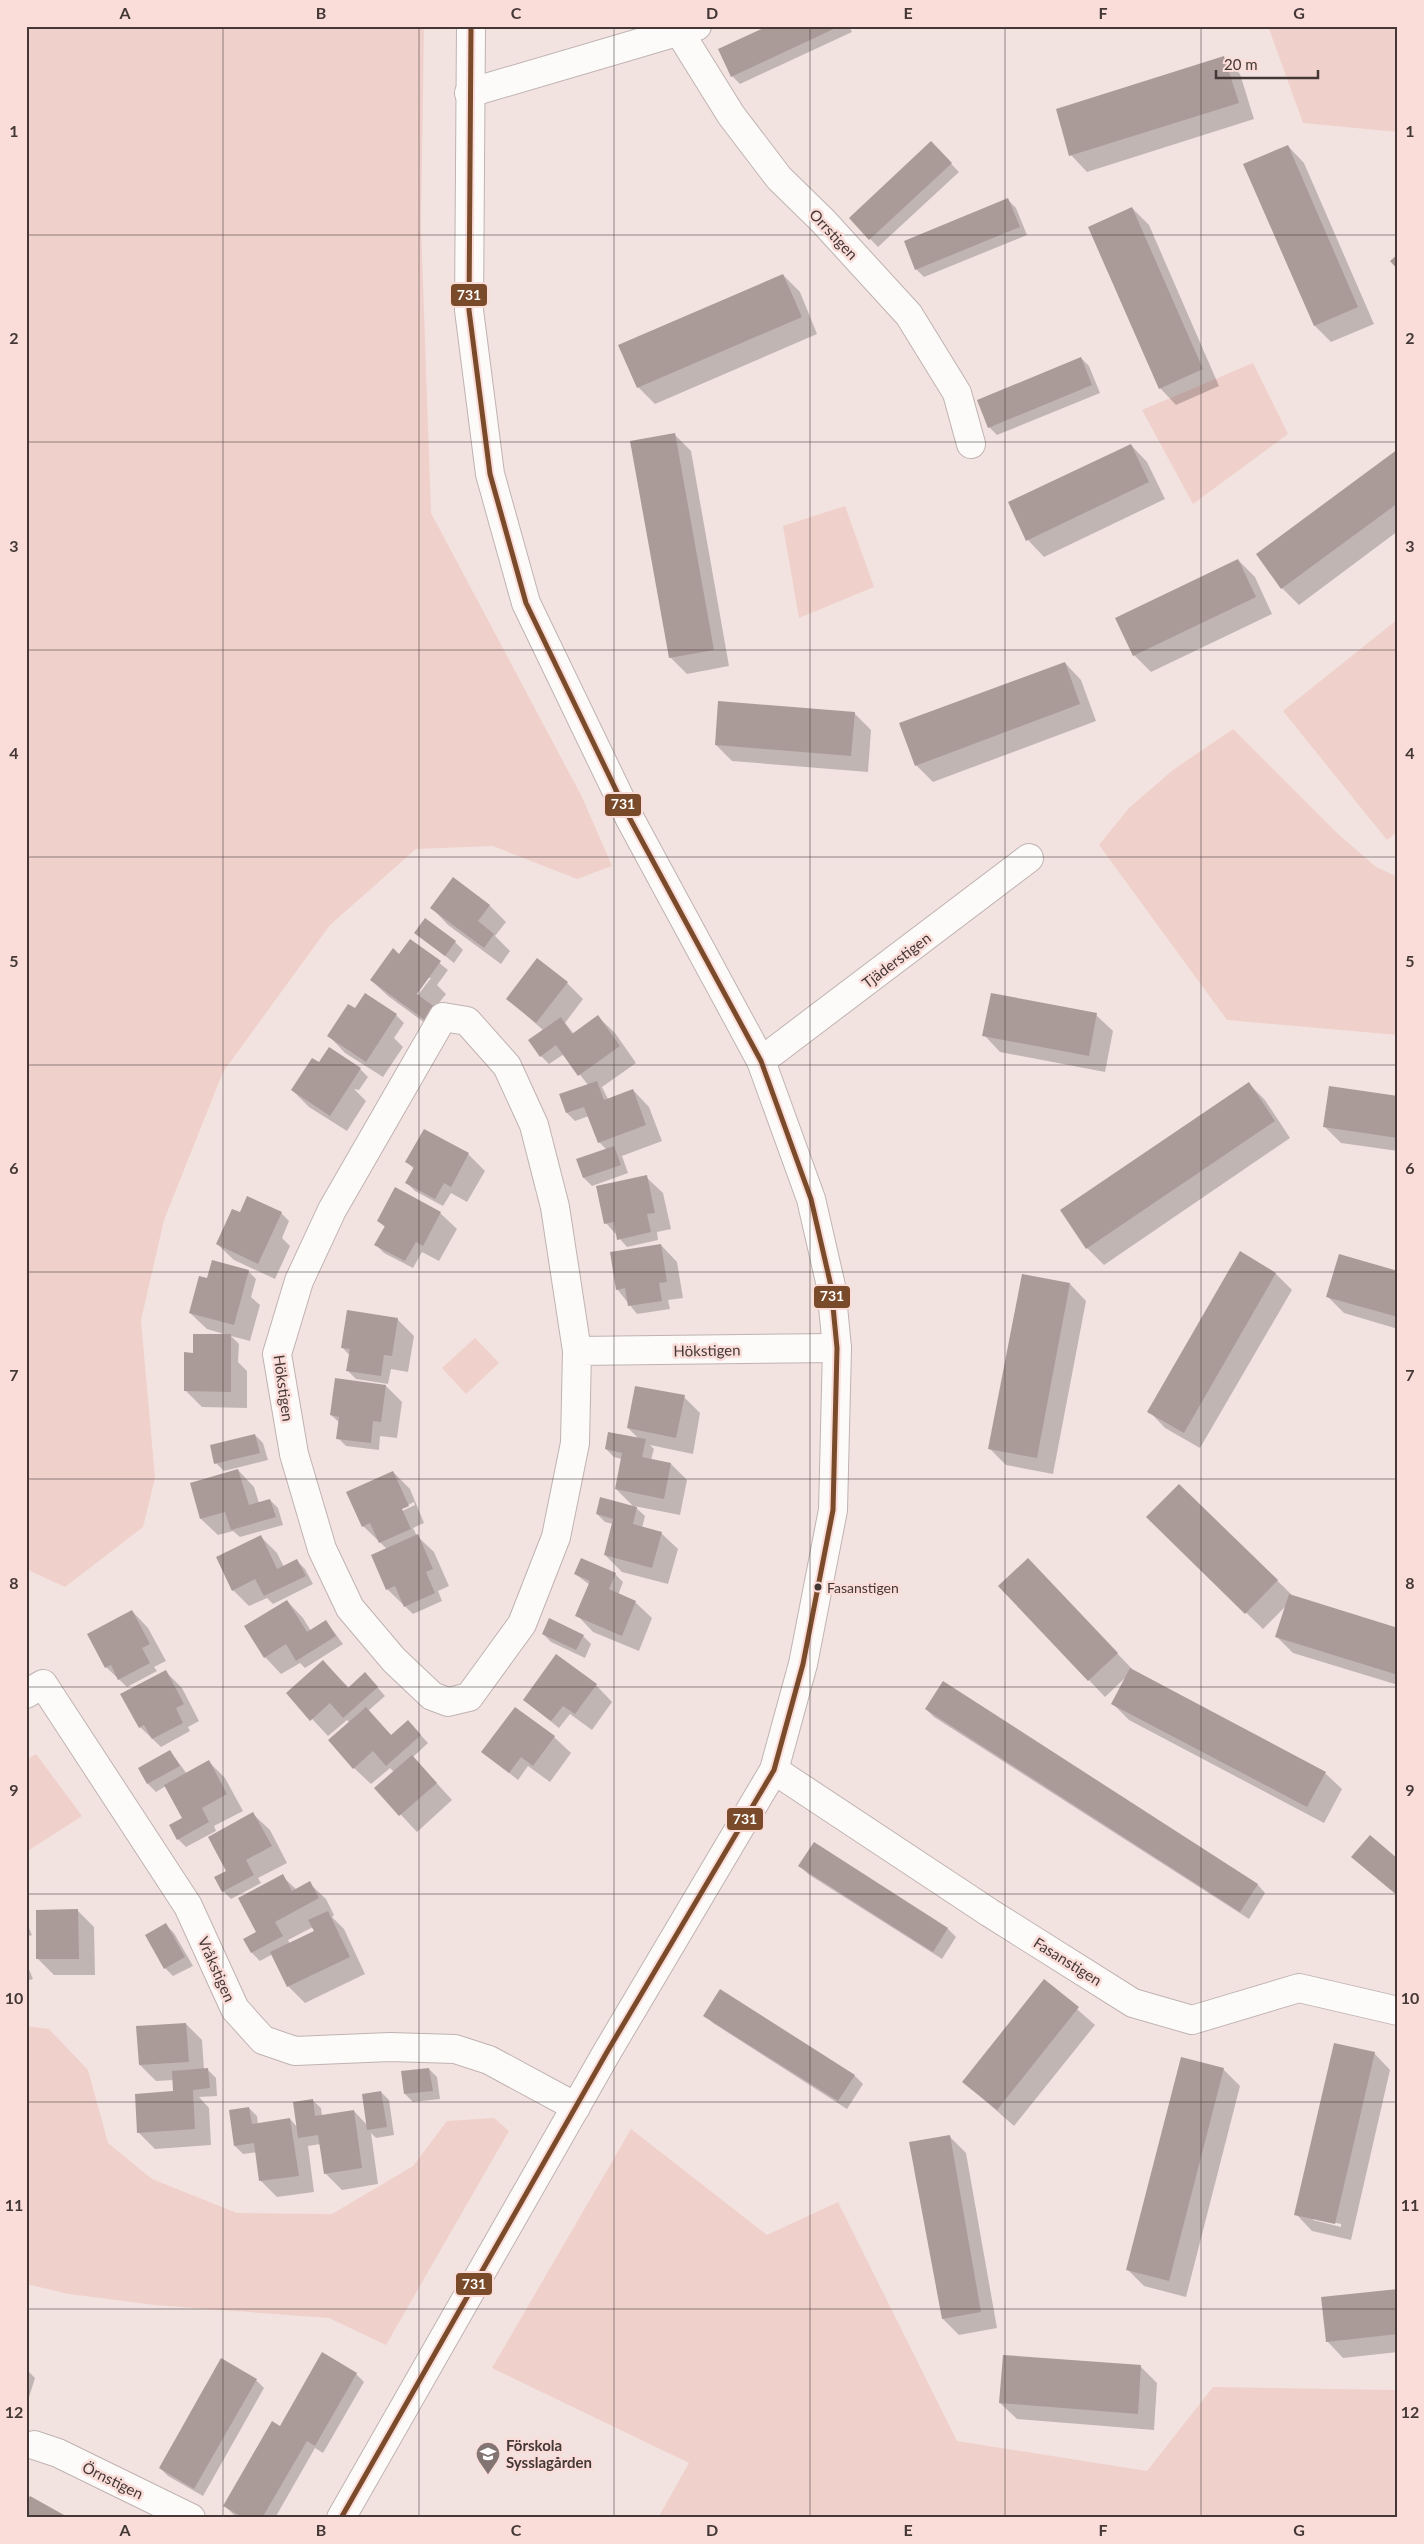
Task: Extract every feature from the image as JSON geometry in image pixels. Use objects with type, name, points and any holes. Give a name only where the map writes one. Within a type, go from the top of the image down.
[{"type":"street","points":[[341,2518],[576,2107],[774,1770],[803,1664],[834,1510],[837,1348],[831,1286],[811,1199],[761,1061],[628,816],[526,603],[490,474],[469,310],[469,93],[471,26]]},
{"type":"street","name":"Orrstigen","points":[[469,93],[689,30],[731,116],[779,178],[823,221],[909,315],[957,393],[972,444]]},
{"type":"street","name":"Tjäderstigen","points":[[761,1061],[1029,858]]},
{"type":"street","name":"Hökstigen","points":[[443,1018],[467,1021],[508,1066],[534,1125],[555,1207],[577,1351],[575,1442],[556,1537],[522,1624],[468,1697],[448,1702],[432,1696],[394,1660],[350,1608],[322,1550],[294,1454],[277,1354],[299,1281],[332,1210],[443,1018]]},
{"type":"street","name":"Hökstigen","points":[[577,1351],[837,1348]]},
{"type":"street","name":"Vråkstigen","points":[[26,1694],[43,1684],[188,1906],[235,2009],[263,2040],[294,2051],[390,2047],[455,2049],[489,2060],[576,2107]]},
{"type":"street","name":"Fasanstigen","points":[[774,1770],[990,1913],[1134,2002],[1192,2020],[1299,1988],[1398,2011]]},
{"type":"street","name":"Örnstigen","points":[[34,2445],[58,2453],[191,2518]]},
{"type":"shaded area","points":[[26,26],[424,26],[421,225],[431,513],[582,797],[612,866],[577,879],[493,846],[416,849],[330,925],[223,1072],[164,1220],[141,1320],[155,1478],[143,1527],[65,1587],[26,1569]]},
{"type":"shaded area","points":[[1268,26],[1398,26],[1398,132],[1303,123]]},
{"type":"shaded area","points":[[1253,363],[1288,434],[1193,504],[1142,410]]},
{"type":"shaded area","points":[[845,506],[874,587],[799,618],[783,526]]},
{"type":"shaded area","points":[[1398,619],[1398,831],[1387,840],[1283,711]]},
{"type":"shaded area","points":[[1233,729],[1337,833],[1376,867],[1398,877],[1398,1035],[1227,1020],[1099,845],[1129,808],[1173,770]]},
{"type":"shaded area","points":[[475,1338],[499,1363],[466,1394],[442,1368]]},
{"type":"shaded area","points":[[36,1754],[82,1816],[26,1852],[26,1760]]},
{"type":"shaded area","points":[[26,2026],[49,2029],[88,2070],[108,2143],[152,2179],[237,2213],[332,2214],[413,2166],[447,2121],[494,2118],[509,2131],[386,2345],[329,2318],[155,2305],[69,2294],[26,2284]]},
{"type":"shaded area","points":[[631,2129],[767,2235],[838,2202],[957,2441],[1147,2471],[1213,2387],[1398,2390],[1398,2518],[658,2518],[689,2463],[492,2368]]},
{"type":"building","points":[[768,26],[840,26],[731,77],[718,49]]},
{"type":"building","points":[[1224,56],[1239,103],[1069,156],[1056,109]]},
{"type":"building","points":[[931,141],[952,163],[869,240],[849,218]]},
{"type":"building","points":[[1288,145],[1358,307],[1314,326],[1243,164]]},
{"type":"building","points":[[1008,198],[1020,227],[915,270],[904,241]]},
{"type":"building","points":[[1132,207],[1203,369],[1159,389],[1088,227]]},
{"type":"building","points":[[1398,254],[1398,270],[1390,261]]},
{"type":"building","points":[[783,274],[802,317],[637,388],[618,345]]},
{"type":"building","points":[[1081,357],[1092,385],[988,428],[977,400]]},
{"type":"building","points":[[675,433],[714,650],[669,658],[630,441]]},
{"type":"building","points":[[1131,444],[1149,482],[1026,541],[1008,502]]},
{"type":"building","points":[[1398,449],[1398,503],[1281,589],[1256,554]]},
{"type":"building","points":[[1238,559],[1256,597],[1133,656],[1115,618]]},
{"type":"building","points":[[1065,662],[1080,704],[915,766],[899,723]]},
{"type":"building","points":[[718,701],[855,712],[851,756],[715,745]]},
{"type":"building","points":[[453,877],[490,905],[478,921],[494,934],[484,948],[430,908]]},
{"type":"building","points":[[425,918],[456,941],[445,956],[414,933]]},
{"type":"building","points":[[410,939],[441,961],[417,994],[436,1008],[426,1021],[370,980],[393,948],[399,954]]},
{"type":"building","points":[[537,958],[568,982],[536,1023],[506,999]]},
{"type":"building","points":[[365,993],[397,1014],[366,1062],[327,1036],[348,1004],[355,1008]]},
{"type":"building","points":[[991,993],[1097,1013],[1089,1056],[982,1036]]},
{"type":"building","points":[[598,1015],[620,1046],[578,1076],[556,1045],[540,1057],[528,1040],[561,1017],[572,1034]]},
{"type":"building","points":[[329,1047],[361,1068],[330,1116],[291,1090],[312,1058],[319,1062]]},
{"type":"building","points":[[597,1081],[604,1100],[633,1089],[646,1125],[598,1143],[584,1107],[566,1113],[559,1094]]},
{"type":"building","points":[[1249,1082],[1275,1121],[1086,1249],[1060,1210]]},
{"type":"building","points":[[1329,1086],[1398,1096],[1398,1138],[1323,1127]]},
{"type":"building","points":[[424,1129],[469,1153],[451,1187],[444,1183],[435,1199],[405,1183],[414,1167],[405,1162]]},
{"type":"building","points":[[614,1146],[621,1165],[583,1178],[576,1159]]},
{"type":"building","points":[[647,1175],[655,1213],[647,1214],[651,1232],[617,1240],[614,1222],[604,1224],[596,1186]]},
{"type":"building","points":[[395,1187],[441,1212],[423,1246],[416,1242],[405,1261],[374,1245],[385,1226],[377,1221]]},
{"type":"building","points":[[247,1196],[282,1212],[258,1264],[216,1244],[232,1209],[240,1212]]},
{"type":"building","points":[[661,1244],[667,1282],[659,1283],[662,1301],[628,1306],[625,1288],[616,1290],[610,1252]]},
{"type":"building","points":[[1240,1251],[1276,1273],[1184,1433],[1147,1412]]},
{"type":"building","points":[[1339,1254],[1398,1271],[1398,1317],[1326,1297]]},
{"type":"building","points":[[212,1260],[249,1270],[234,1325],[189,1313],[199,1276],[207,1278]]},
{"type":"building","points":[[1022,1274],[1070,1283],[1037,1458],[988,1449]]},
{"type":"building","points":[[347,1310],[398,1318],[392,1356],[384,1355],[381,1376],[346,1371],[350,1349],[341,1348]]},
{"type":"building","points":[[193,1334],[231,1334],[231,1392],[184,1391],[184,1352],[193,1353]]},
{"type":"building","points":[[335,1378],[386,1385],[381,1422],[373,1421],[371,1443],[336,1439],[339,1417],[330,1415]]},
{"type":"building","points":[[635,1386],[685,1395],[676,1438],[627,1428]]},
{"type":"building","points":[[608,1432],[646,1439],[642,1457],[671,1463],[664,1499],[615,1489],[622,1453],[605,1449]]},
{"type":"building","points":[[255,1434],[260,1453],[214,1464],[210,1445]]},
{"type":"building","points":[[238,1469],[249,1505],[270,1499],[276,1517],[231,1530],[225,1512],[200,1519],[190,1483]]},
{"type":"building","points":[[393,1471],[409,1506],[402,1509],[411,1529],[379,1543],[370,1523],[362,1527],[346,1492]]},
{"type":"building","points":[[1179,1484],[1278,1580],[1245,1614],[1146,1517]]},
{"type":"building","points":[[600,1497],[637,1507],[633,1524],[662,1532],[652,1568],[604,1555],[613,1519],[596,1514]]},
{"type":"building","points":[[418,1534],[433,1569],[426,1572],[435,1593],[404,1607],[395,1586],[386,1590],[371,1555]]},
{"type":"building","points":[[261,1535],[277,1569],[297,1559],[306,1576],[264,1596],[255,1579],[232,1591],[216,1557]]},
{"type":"building","points":[[581,1558],[616,1573],[609,1589],[636,1601],[622,1636],[575,1616],[590,1581],[574,1574]]},
{"type":"building","points":[[1028,1558],[1118,1653],[1088,1681],[998,1586]]},
{"type":"building","points":[[1289,1594],[1398,1628],[1398,1675],[1275,1637]]},
{"type":"building","points":[[287,1600],[307,1632],[326,1620],[336,1636],[296,1661],[286,1644],[264,1658],[244,1626]]},
{"type":"building","points":[[132,1610],[150,1644],[142,1648],[150,1663],[118,1680],[111,1665],[105,1668],[87,1634]]},
{"type":"building","points":[[549,1618],[584,1635],[576,1650],[542,1634]]},
{"type":"building","points":[[556,1654],[597,1684],[575,1714],[563,1706],[551,1721],[523,1700]]},
{"type":"building","points":[[323,1660],[348,1688],[365,1672],[378,1687],[343,1718],[330,1703],[310,1721],[286,1693]]},
{"type":"building","points":[[1130,1668],[1326,1772],[1307,1807],[1111,1704]]},
{"type":"building","points":[[166,1670],[184,1704],[176,1708],[183,1723],[152,1739],[144,1725],[139,1728],[120,1694]]},
{"type":"building","points":[[943,1681],[1258,1884],[1240,1912],[925,1709]]},
{"type":"building","points":[[366,1707],[391,1735],[408,1720],[421,1735],[386,1766],[373,1751],[353,1769],[328,1740]]},
{"type":"building","points":[[515,1707],[555,1736],[533,1766],[521,1757],[509,1773],[481,1752]]},
{"type":"building","points":[[170,1750],[180,1766],[147,1784],[138,1768]]},
{"type":"building","points":[[412,1755],[437,1783],[399,1816],[374,1788]]},
{"type":"building","points":[[209,1760],[227,1794],[202,1808],[209,1822],[177,1840],[169,1825],[182,1818],[164,1785]]},
{"type":"building","points":[[253,1812],[272,1846],[246,1860],[254,1875],[222,1892],[214,1877],[226,1871],[208,1837]]},
{"type":"building","points":[[1370,1835],[1398,1859],[1398,1896],[1351,1857]]},
{"type":"building","points":[[814,1842],[948,1928],[933,1952],[798,1866]]},
{"type":"building","points":[[283,1874],[292,1891],[310,1881],[319,1898],[275,1922],[283,1936],[251,1953],[243,1939],[256,1932],[238,1898]]},
{"type":"building","points":[[78,1909],[79,1959],[36,1959],[36,1910]]},
{"type":"building","points":[[328,1911],[350,1957],[287,1987],[270,1952],[314,1931],[308,1920]]},
{"type":"building","points":[[166,1923],[185,1957],[164,1969],[145,1935]]},
{"type":"building","points":[[1044,1979],[1079,2007],[997,2110],[962,2082]]},
{"type":"building","points":[[720,1989],[855,2075],[838,2101],[703,2016]]},
{"type":"building","points":[[186,2023],[189,2062],[139,2065],[136,2026]]},
{"type":"building","points":[[1334,2043],[1375,2052],[1335,2224],[1294,2215]]},
{"type":"building","points":[[1181,2057],[1224,2068],[1169,2281],[1126,2270]]},
{"type":"building","points":[[208,2068],[210,2088],[193,2090],[195,2129],[137,2133],[135,2094],[173,2091],[172,2071]]},
{"type":"building","points":[[429,2068],[433,2091],[404,2094],[401,2071]]},
{"type":"building","points":[[381,2091],[387,2127],[367,2130],[362,2094]]},
{"type":"building","points":[[313,2099],[315,2116],[354,2110],[362,2168],[324,2174],[318,2135],[298,2138],[293,2102]]},
{"type":"building","points":[[249,2107],[252,2124],[290,2118],[299,2176],[259,2181],[254,2143],[234,2146],[229,2110]]},
{"type":"building","points":[[950,2135],[981,2312],[942,2319],[909,2142]]},
{"type":"building","points":[[1398,2289],[1398,2334],[1326,2342],[1321,2297]]},
{"type":"building","points":[[322,2352],[357,2373],[315,2446],[307,2441],[262,2518],[244,2518],[223,2506],[272,2421],[280,2426]]},
{"type":"building","points":[[1003,2355],[1141,2365],[1138,2414],[999,2403]]},
{"type":"building","points":[[221,2358],[257,2379],[194,2489],[159,2468]]},
{"type":"building","points":[[30,2496],[64,2515],[63,2518],[26,2518],[26,2503]]},
{"type":"transit line","name":"731","points":[[341,2518],[607,2052],[774,1770],[803,1664],[833,1510],[837,1348],[831,1286],[811,1199],[761,1061],[629,817],[526,603],[490,474],[469,310],[471,26]]},
{"type":"place","name":"Fasanstigen","points":[[818,1587]]},
{"type":"place","name":"Förskola Sysslagården","points":[[488,2475]]}]
